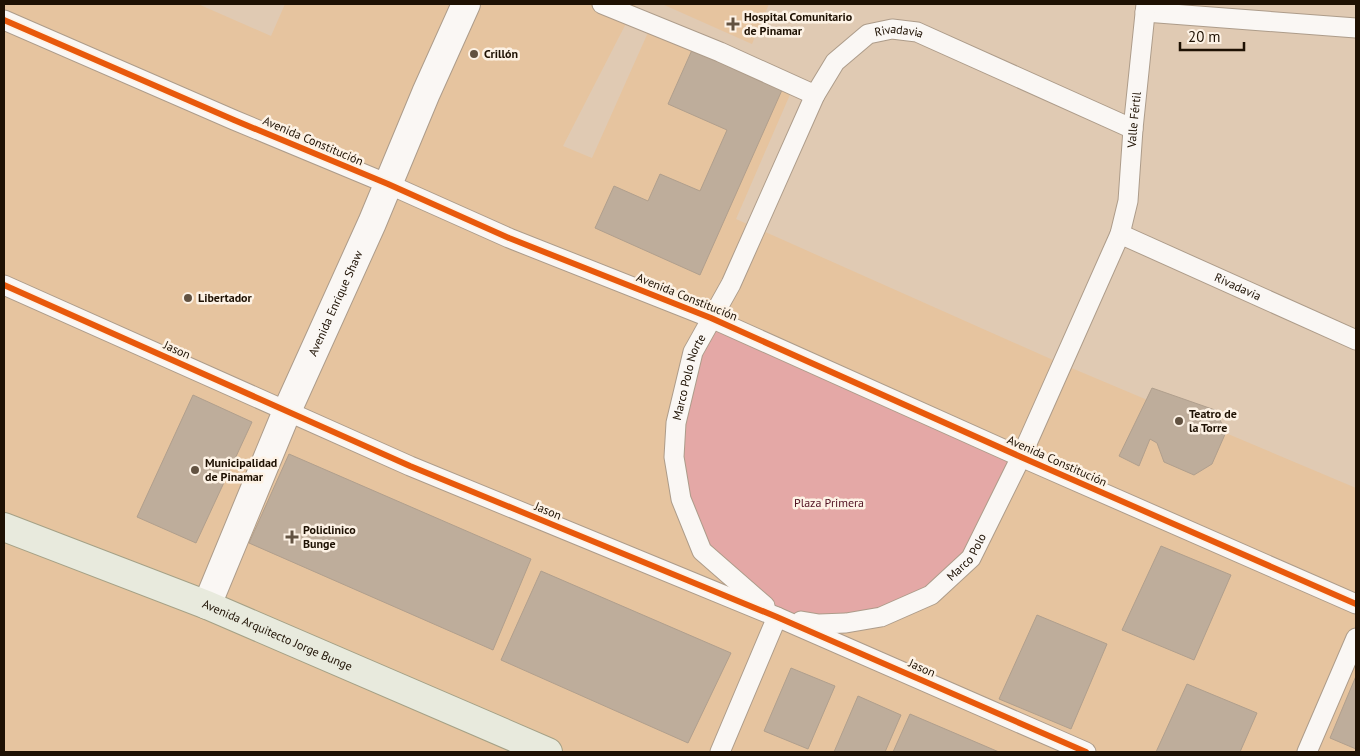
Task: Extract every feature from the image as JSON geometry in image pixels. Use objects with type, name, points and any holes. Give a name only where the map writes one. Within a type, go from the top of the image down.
[{"type":"main road","name":"Avenida Enrique Shaw","points":[[207,605],[287,411],[466,4]]},
{"type":"main road","name":"Avenida Arquitecto Jorge Bunge","points":[[4,527],[207,605],[548,752]]},
{"type":"street","points":[[602,4],[720,52],[815,94]]},
{"type":"street","points":[[1146,8],[1356,28]]},
{"type":"street","name":"Valle Fértil","points":[[1120,234],[1128,201],[1133,129],[1146,8]]},
{"type":"street","name":"Avenida Constitución","points":[[4,20],[234,120],[388,184],[509,238],[711,318],[1021,458],[1356,604]]},
{"type":"street","name":"Rivadavia","points":[[815,94],[835,62],[868,34],[892,29],[917,32],[1133,129]]},
{"type":"street","name":"Marco Polo Norte","points":[[777,617],[702,551],[681,499],[674,458],[676,423],[693,352],[731,284],[815,94]]},
{"type":"street","name":"Rivadavia","points":[[1120,234],[1356,340]]},
{"type":"street","name":"Marco Polo","points":[[777,617],[819,624],[846,624],[881,617],[931,595],[971,558],[1021,458],[1120,234]]},
{"type":"street","name":"Jason","points":[[4,286],[410,466],[777,617],[1086,752]]},
{"type":"street","points":[[720,752],[777,617]]},
{"type":"street","points":[[1307,752],[1356,638]]},
{"type":"shaded area","points":[[4,4],[198,4],[271,36],[285,4],[636,4],[563,146],[592,158],[650,28],[792,90],[736,219],[1062,364],[1356,488],[1356,752],[4,752]]},
{"type":"shaded area","name":"Hospital Comunitario de Pinamar","points":[[662,4],[769,4],[752,44]]},
{"type":"green space","name":"Plaza Primera","points":[[711,318],[1021,457],[971,558],[881,617],[777,617],[702,551],[674,457]]},
{"type":"building","points":[[692,50],[782,90],[700,275],[595,228],[614,186],[648,201],[660,174],[700,191],[727,130],[668,104]]},
{"type":"building","name":"Teatro de la Torre","points":[[1152,388],[1215,410],[1226,432],[1212,464],[1194,475],[1164,462],[1157,443],[1150,439],[1139,466],[1119,456]]},
{"type":"building","name":"Municipalidad de Pinamar","points":[[193,395],[252,422],[196,543],[137,517]]},
{"type":"building","points":[[289,454],[531,559],[493,650],[249,543]]},
{"type":"building","points":[[1161,546],[1231,575],[1194,660],[1122,630]]},
{"type":"building","points":[[541,571],[731,653],[688,743],[501,660]]},
{"type":"building","points":[[1037,615],[1107,644],[1071,729],[999,699]]},
{"type":"building","points":[[791,668],[835,686],[808,749],[764,731]]},
{"type":"building","points":[[1356,676],[1356,749],[1330,738]]},
{"type":"building","points":[[1187,684],[1257,713],[1240,752],[1156,752]]},
{"type":"building","points":[[858,696],[901,715],[885,752],[834,752]]},
{"type":"building","points":[[910,714],[999,752],[893,752]]},
{"type":"cycle path","points":[[4,20],[234,120],[388,184],[509,238],[711,318],[1356,604]]},
{"type":"cycle path","points":[[4,285],[410,466],[777,617],[1086,752]]},
{"type":"place","name":"Hospital Comunitario de Pinamar","points":[[733,24]]},
{"type":"place","name":"Crillón","points":[[474,54]]},
{"type":"place","name":"Libertador","points":[[188,298]]},
{"type":"place","name":"Teatro de la Torre","points":[[1179,421]]},
{"type":"place","name":"Municipalidad de Pinamar","points":[[195,470]]},
{"type":"place","name":"Policlinico Bunge","points":[[292,537]]}]
